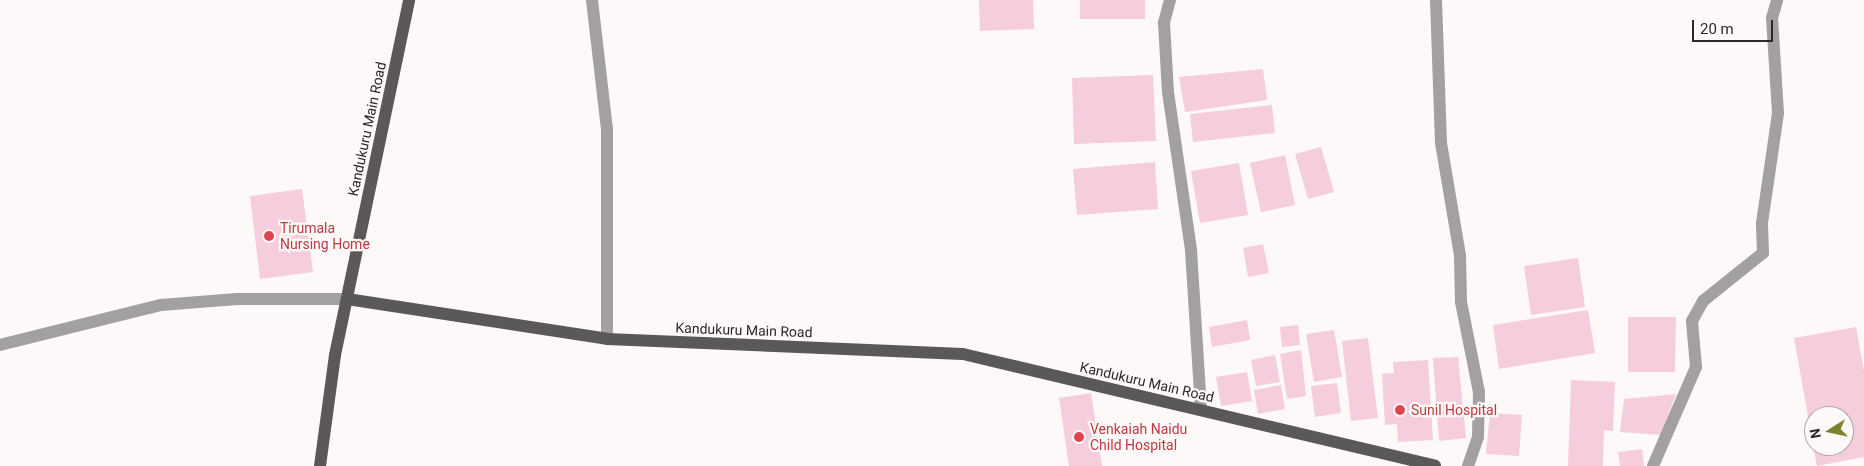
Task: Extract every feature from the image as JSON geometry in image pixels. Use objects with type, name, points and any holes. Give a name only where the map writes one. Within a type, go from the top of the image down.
[{"type":"main road","name":"Kandukuru Main Road","points":[[408,0],[347,300],[607,339],[963,354],[1435,466]]},
{"type":"main road","points":[[320,466],[347,300]]},
{"type":"street","points":[[592,0],[607,129],[607,339]]},
{"type":"street","points":[[1170,0],[1164,23],[1168,92],[1191,250],[1201,410]]},
{"type":"street","points":[[1436,0],[1441,143],[1460,255],[1461,302],[1480,392],[1478,437],[1468,466]]},
{"type":"street","points":[[1652,466],[1696,368],[1692,321],[1703,301],[1763,252],[1762,223],[1778,113],[1772,18],[1777,0]]},
{"type":"street","points":[[0,345],[161,305],[236,299],[347,300]]},
{"type":"building","points":[[979,0],[1033,0],[1034,29],[980,31]]},
{"type":"building","points":[[1080,0],[1145,0],[1145,19],[1080,19]]},
{"type":"building","points":[[1263,69],[1267,100],[1185,112],[1179,77]]},
{"type":"building","points":[[1153,75],[1156,141],[1074,144],[1072,78]]},
{"type":"building","points":[[1272,105],[1275,133],[1193,142],[1190,114]]},
{"type":"building","points":[[1321,147],[1334,192],[1308,199],[1295,154]]},
{"type":"building","points":[[1285,155],[1295,205],[1261,212],[1250,163]]},
{"type":"building","points":[[1155,162],[1158,209],[1077,215],[1073,169]]},
{"type":"building","points":[[1239,163],[1248,215],[1200,223],[1191,171]]},
{"type":"building","points":[[302,189],[313,272],[260,279],[250,196]]},
{"type":"building","points":[[1263,244],[1269,273],[1248,277],[1243,248]]},
{"type":"building","points":[[1578,258],[1585,307],[1531,315],[1524,266]]},
{"type":"building","points":[[1588,310],[1595,353],[1499,369],[1493,325]]},
{"type":"building","points":[[1628,317],[1676,317],[1675,372],[1628,372]]},
{"type":"building","points":[[1247,320],[1250,340],[1212,347],[1209,327]]},
{"type":"building","points":[[1298,325],[1300,345],[1282,347],[1280,327]]},
{"type":"building","points":[[1856,327],[1864,371],[1864,457],[1817,466],[1815,456],[1854,456],[1854,406],[1806,406],[1794,338]]},
{"type":"building","points":[[1334,330],[1342,377],[1314,382],[1306,334]]},
{"type":"building","points":[[1368,338],[1378,418],[1351,421],[1342,341]]},
{"type":"building","points":[[1301,350],[1306,396],[1287,399],[1280,354]]},
{"type":"building","points":[[1275,355],[1280,382],[1256,386],[1251,360]]},
{"type":"building","points":[[1458,357],[1466,438],[1439,441],[1433,358]]},
{"type":"building","points":[[1428,360],[1433,440],[1398,442],[1397,424],[1385,425],[1382,374],[1394,373],[1393,362]]},
{"type":"building","points":[[1247,372],[1252,401],[1221,406],[1216,377]]},
{"type":"building","points":[[1571,380],[1615,382],[1613,431],[1604,430],[1603,466],[1568,466]]},
{"type":"building","points":[[1337,383],[1341,413],[1315,417],[1311,386]]},
{"type":"building","points":[[1281,385],[1285,409],[1258,414],[1254,390]]},
{"type":"building","points":[[1091,393],[1102,466],[1069,466],[1059,398]]},
{"type":"building","points":[[1676,394],[1661,435],[1620,432],[1624,399]]},
{"type":"building","points":[[1490,413],[1522,415],[1519,456],[1486,454]]},
{"type":"building","points":[[1642,449],[1644,466],[1620,466],[1618,452]]},
{"type":"place","name":"Tirumala Nursing Home","points":[[269,236]]},
{"type":"place","name":"Sunil Hospital","points":[[1400,410]]},
{"type":"place","name":"Venkaiah Naidu Child Hospital","points":[[1079,437]]}]
